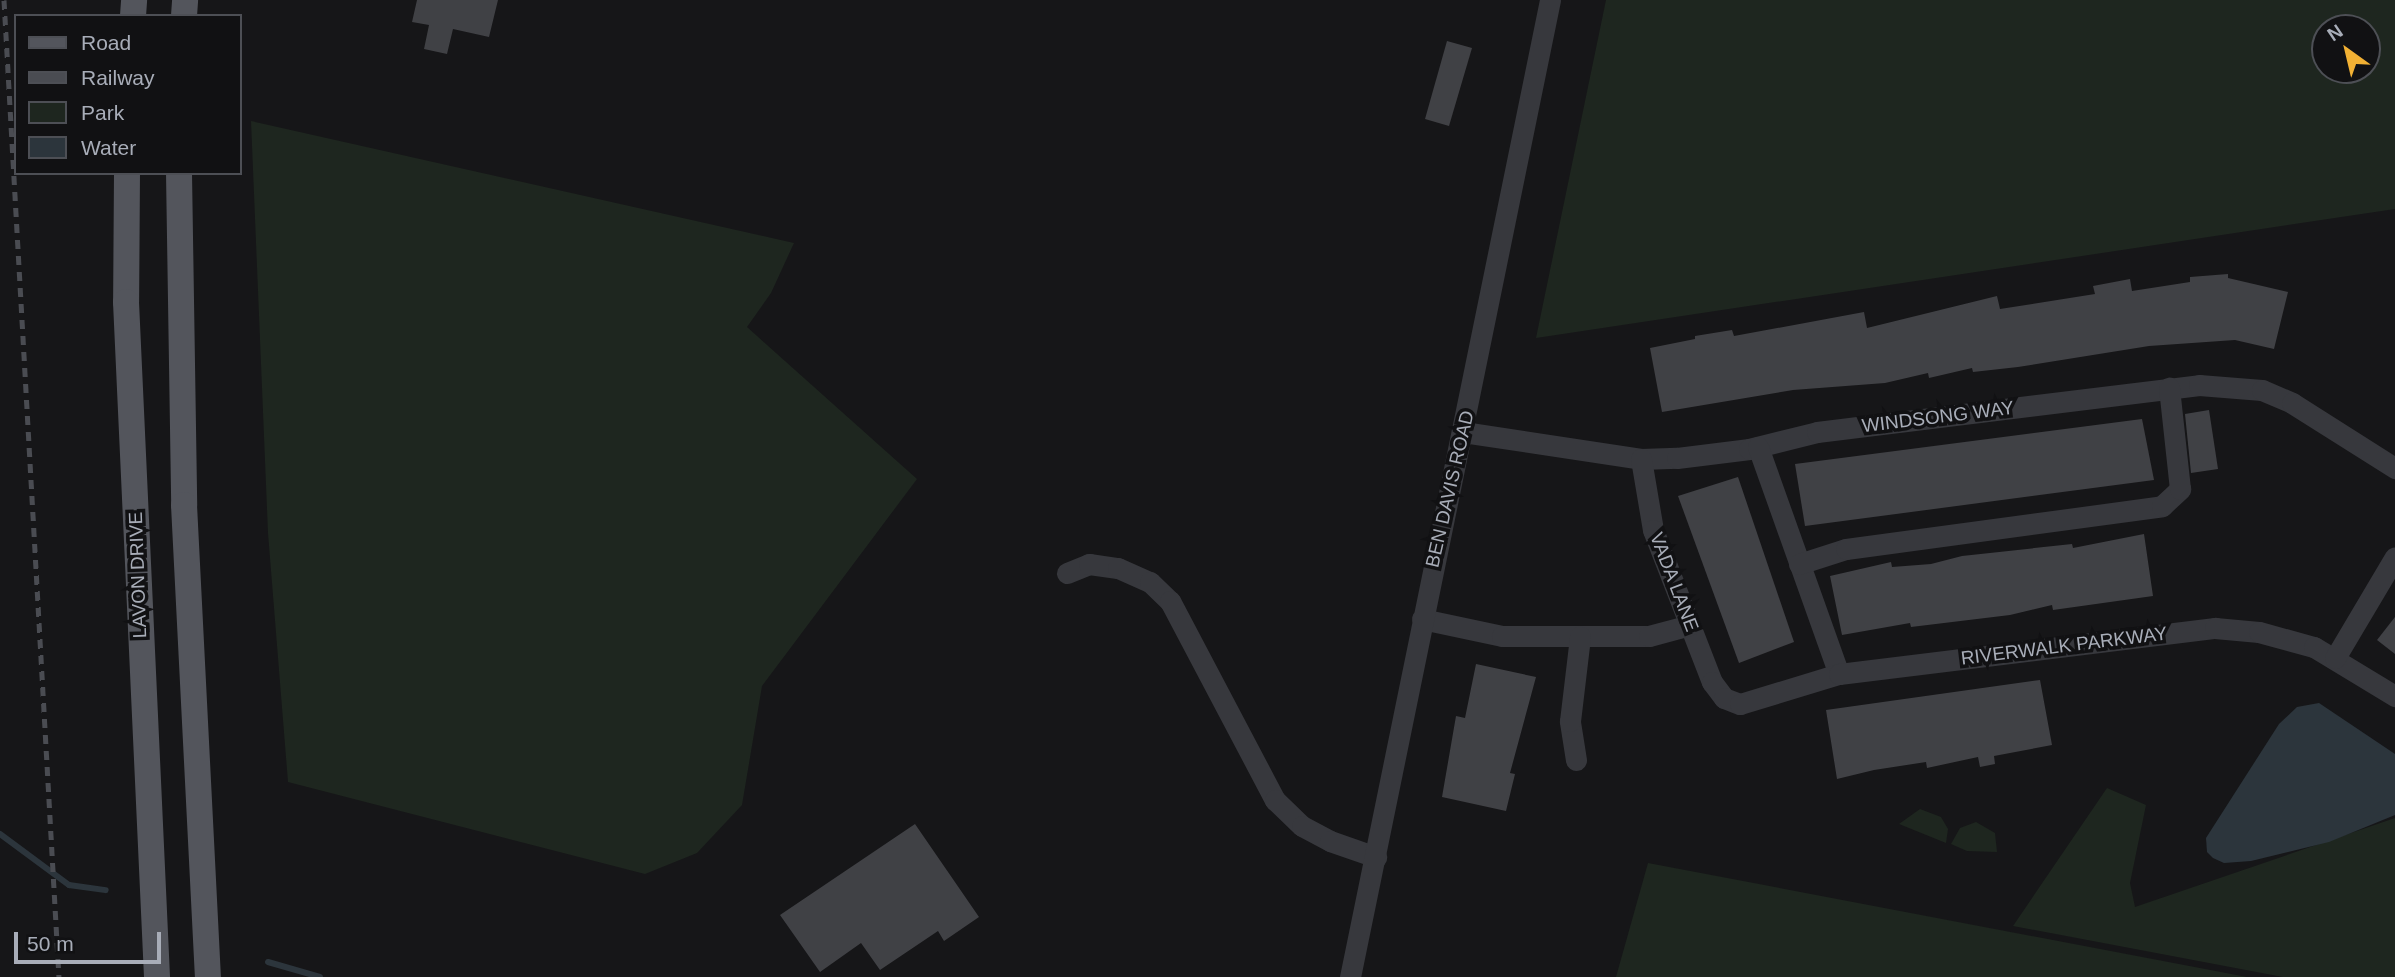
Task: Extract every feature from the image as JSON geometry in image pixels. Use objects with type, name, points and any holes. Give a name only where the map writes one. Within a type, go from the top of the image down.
[{"type":"main road","name":"LAVON DRIVE","points":[[127,175],[126,302],[157,977]]},
{"type":"main road","points":[[179,175],[184,505],[208,977]]},
{"type":"street","name":"BEN DAVIS ROAD","points":[[1350,977],[1550,0]]},
{"type":"street","name":"WINDSONG WAY","points":[[1463,432],[1642,459],[1758,447],[1817,432],[2199,384],[2262,390],[2292,402],[2395,468]]},
{"type":"street","points":[[1799,564],[1846,549],[2162,506],[2180,489],[2169,388]]},
{"type":"street","points":[[1758,447],[1839,674]]},
{"type":"street","name":"VADA LANE","points":[[1642,459],[1653,530],[1712,681],[1724,698]]},
{"type":"street","points":[[2335,659],[2395,557]]},
{"type":"street","points":[[1067,573],[1089,564],[1118,568],[1150,582],[1170,601],[1275,800],[1302,826],[1330,841],[1376,857]]},
{"type":"street","points":[[1422,619],[1502,636],[1649,636],[1690,625]]},
{"type":"street","name":"RIVERWALK PARKWAY","points":[[1724,698],[1752,704],[1839,674],[2214,628],[2259,632],[2314,647],[2395,696]]},
{"type":"street","points":[[1576,760],[1570,721],[1580,637]]},
{"type":"green space","points":[[1606,0],[2395,0],[2395,209],[1536,338]]},
{"type":"green space","points":[[251,121],[794,243],[771,293],[747,327],[917,479],[762,686],[742,805],[697,853],[645,874],[288,782],[268,533]]},
{"type":"green space","points":[[2107,788],[2146,805],[2130,883],[2135,907],[2395,818],[2395,977],[2283,977],[2013,926]]},
{"type":"green space","points":[[1920,809],[1941,817],[1948,829],[1946,843],[1899,824]]},
{"type":"green space","points":[[1976,822],[1995,833],[1997,852],[1967,851],[1951,844],[1960,828]]},
{"type":"green space","points":[[1648,863],[2247,977],[1616,977]]},
{"type":"water","points":[[2319,703],[2395,754],[2395,815],[2329,842],[2251,861],[2224,863],[2213,858],[2207,852],[2206,838],[2279,724],[2297,707]]},
{"type":"building","points":[[417,0],[498,0],[489,37],[453,29],[447,54],[424,49],[429,25],[412,22]]},
{"type":"building","points":[[1447,41],[1472,48],[1449,126],[1425,119]]},
{"type":"building","points":[[2228,274],[2228,278],[2288,292],[2274,349],[2235,340],[2149,346],[2018,367],[1973,372],[1972,368],[1929,378],[1928,373],[1885,383],[1793,390],[1662,412],[1650,348],[1695,339],[1695,336],[1732,330],[1734,336],[1864,312],[1867,328],[1997,296],[2000,309],[2095,294],[2093,286],[2130,279],[2132,291],[2190,282],[2190,277]]},
{"type":"building","points":[[2209,410],[2218,469],[2191,473],[2185,414]]},
{"type":"building","points":[[2142,419],[2154,480],[1805,526],[1795,464]]},
{"type":"building","points":[[1738,477],[1794,642],[1739,663],[1678,496]]},
{"type":"building","points":[[2144,534],[2153,596],[2053,610],[2052,605],[2010,615],[1911,627],[1910,623],[1842,635],[1830,576],[1891,562],[1892,567],[1931,564],[1962,556],[2072,544],[2073,548]]},
{"type":"building","points":[[2395,617],[2395,654],[2377,640]]},
{"type":"building","points":[[1476,664],[1536,677],[1510,773],[1515,774],[1506,811],[1442,797],[1456,716],[1465,718]]},
{"type":"building","points":[[2040,680],[2052,745],[1994,756],[1995,764],[1980,767],[1978,757],[1927,768],[1926,762],[1874,770],[1837,779],[1826,710]]},
{"type":"building","points":[[915,824],[979,917],[944,941],[938,931],[880,970],[861,943],[820,972],[780,915]]},
{"type":"waterway","points":[[0,834],[69,885],[106,890]]},
{"type":"waterway","points":[[268,962],[320,977]]},
{"type":"railway","points":[[4,0],[59,977]]}]
